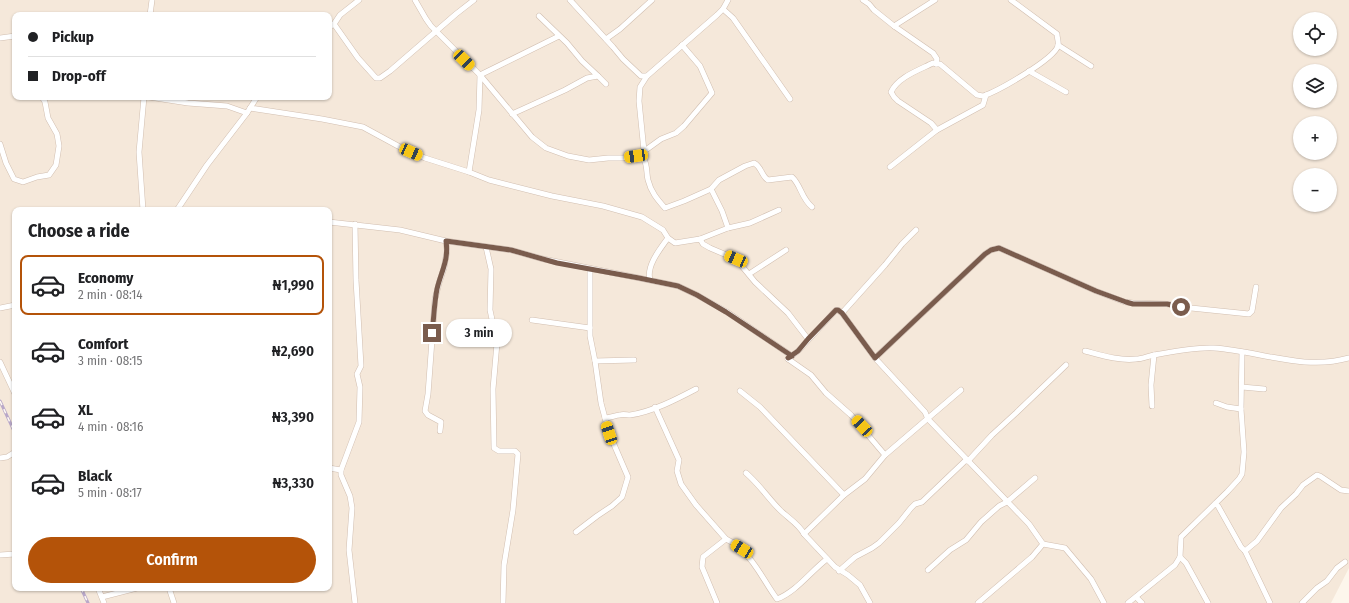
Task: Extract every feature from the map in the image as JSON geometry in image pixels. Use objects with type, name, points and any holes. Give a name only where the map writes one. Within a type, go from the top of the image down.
[{"type":"street","points":[[150,12],[152,0]]},
{"type":"street","points":[[332,25],[340,15],[359,0]]},
{"type":"street","points":[[415,0],[426,19],[436,31],[480,74],[532,137],[546,148],[568,156],[589,160],[643,158],[646,162],[652,192],[665,208],[711,189],[719,180],[745,166],[754,163],[759,166],[765,179],[768,180],[792,177],[796,181],[802,196],[812,207]]},
{"type":"street","points":[[332,27],[376,78],[380,78],[390,72],[474,0]]},
{"type":"street","points":[[570,0],[606,39],[622,59],[641,76],[647,76]]},
{"type":"street","points":[[606,39],[620,29],[652,0]]},
{"type":"street","points":[[644,151],[639,94],[640,88],[647,76],[704,28],[723,9],[728,0]]},
{"type":"street","points":[[863,0],[894,26],[933,53],[937,58],[936,64]]},
{"type":"street","points":[[894,26],[935,0]]},
{"type":"street","points":[[937,130],[916,111],[898,101],[894,97],[891,92],[895,85],[911,74],[933,63],[940,64],[977,95],[983,96],[1029,71],[1044,61],[1056,50],[1058,45],[1057,34],[1011,0]]},
{"type":"street","points":[[723,9],[733,18],[790,99]]},
{"type":"street","points":[[539,16],[606,84]]},
{"type":"street","points":[[0,38],[12,36]]},
{"type":"street","points":[[480,74],[560,36]]},
{"type":"street","points":[[641,157],[644,151],[661,139],[676,133],[684,126],[712,93],[700,66],[682,45]]},
{"type":"street","points":[[1058,45],[1091,66]]},
{"type":"street","points":[[1029,71],[1066,92]]},
{"type":"street","points":[[469,172],[479,110],[480,74]]},
{"type":"street","points":[[512,114],[587,78],[598,76]]},
{"type":"street","points":[[890,167],[937,130],[983,105],[986,95]]},
{"type":"street","points":[[0,144],[6,163],[14,179],[23,182],[49,175],[56,165],[59,146],[57,134],[48,118],[44,100]]},
{"type":"street","points":[[143,207],[139,152],[144,100]]},
{"type":"street","points":[[166,100],[227,106],[247,113]]},
{"type":"street","points":[[179,207],[207,165],[247,113],[255,100]]},
{"type":"street","points":[[250,108],[363,127],[398,146],[425,158],[469,172],[480,178],[511,187],[628,212],[642,217],[657,226],[675,243],[700,239],[728,228],[750,223],[779,210]]},
{"type":"street","points":[[711,189],[722,211],[728,228]]},
{"type":"street","points":[[332,222],[400,230],[446,241],[511,250],[543,260],[678,286],[726,312],[792,356],[788,358]]},
{"type":"street","points":[[354,224],[357,311],[359,321],[361,366],[357,374],[360,387],[359,422],[341,470],[350,496],[352,508],[349,550],[355,603]]},
{"type":"street","points":[[842,313],[916,230]]},
{"type":"street","points":[[650,280],[649,276],[651,268],[656,256],[668,238]]},
{"type":"street","points":[[700,239],[702,244],[736,259],[788,313],[808,339]]},
{"type":"street","points":[[440,431],[441,422],[428,415],[425,411],[428,394],[435,299],[438,283],[444,268],[447,251],[446,241]]},
{"type":"street","points":[[486,247],[491,269],[490,310],[497,343],[493,389],[494,448],[499,451],[515,451],[518,454],[513,510],[504,565],[503,603]]},
{"type":"street","points":[[875,358],[954,282],[985,254],[996,248],[1096,291],[1133,304],[1167,304],[1186,308],[1249,314],[1252,311],[1256,287]]},
{"type":"street","points":[[749,274],[786,250]]},
{"type":"street","points":[[576,532],[622,497],[628,477],[609,433],[601,403],[590,336],[590,269]]},
{"type":"street","points":[[0,308],[12,306]]},
{"type":"street","points":[[788,358],[798,351],[836,310],[842,313],[875,358],[925,412],[928,419],[1029,524],[1043,544],[1065,548],[1091,579],[1104,603]]},
{"type":"street","points":[[532,320],[590,328]]},
{"type":"street","points":[[1085,351],[1121,359],[1136,359],[1154,355],[1213,348],[1283,360],[1325,362],[1349,358]]},
{"type":"street","points":[[1128,603],[1175,565],[1180,557],[1181,537],[1215,504],[1242,474],[1244,452],[1241,409],[1242,352]]},
{"type":"street","points":[[1152,406],[1151,385],[1154,355]]},
{"type":"street","points":[[788,358],[811,375],[826,393],[851,415],[885,455]]},
{"type":"street","points":[[595,361],[634,360]]},
{"type":"street","points":[[0,362],[12,388]]},
{"type":"street","points":[[839,571],[858,556],[876,546],[899,523],[915,504],[922,502],[965,461],[968,461],[992,434],[1016,413],[1066,364]]},
{"type":"street","points":[[1242,387],[1264,390]]},
{"type":"street","points":[[605,418],[629,415],[655,407],[680,398],[696,389]]},
{"type":"street","points":[[804,534],[844,495],[865,479],[885,455],[899,442],[961,390]]},
{"type":"street","points":[[740,392],[760,407],[844,495]]},
{"type":"street","points":[[1216,402],[1227,407],[1241,409]]},
{"type":"street","points":[[655,407],[678,460],[677,471],[681,484],[696,505],[726,539],[742,549],[761,572],[777,599],[786,596],[816,566],[827,559]]},
{"type":"street","points":[[0,458],[7,457],[12,454]]},
{"type":"street","points":[[332,468],[341,470]]},
{"type":"street","points":[[746,473],[779,509],[801,529],[839,571],[848,575],[860,585],[870,603]]},
{"type":"street","points":[[1244,551],[1257,541],[1281,508],[1303,485],[1317,476],[1320,476],[1341,490],[1349,491]]},
{"type":"street","points":[[928,570],[950,550],[966,540],[981,522],[999,506],[1007,502],[1035,478]]},
{"type":"street","points":[[1215,504],[1218,506],[1244,551],[1270,603]]},
{"type":"street","points":[[717,603],[702,567],[703,558],[726,539]]},
{"type":"street","points":[[978,603],[1032,557],[1043,544]]},
{"type":"street","points":[[0,555],[12,554]]},
{"type":"street","points":[[1180,557],[1186,563],[1208,603]]},
{"type":"street","points":[[1302,603],[1316,588],[1327,581],[1337,568],[1345,562]]},
{"type":"street","points":[[99,591],[104,603]]},
{"type":"street","points":[[102,597],[125,591]]},
{"type":"street","points":[[170,591],[174,603]]},
{"type":"street","points":[[1136,597],[1142,603]]},
{"type":"shaded area","points":[[0,0],[1349,0],[1349,568],[1331,603],[0,603]]},
{"type":"railway","points":[[0,401],[12,427]]},
{"type":"railway","points":[[82,591],[88,603]]},
{"type":"route","points":[[432,333],[435,314],[435,299],[438,283],[444,268],[447,251],[446,241],[511,250],[543,260],[678,286],[726,312],[771,343],[792,356],[788,358],[798,351],[836,310],[838,310],[842,313],[875,358],[985,254],[996,248],[1060,274],[1096,291],[1126,302],[1133,304],[1167,304],[1181,307]]}]
